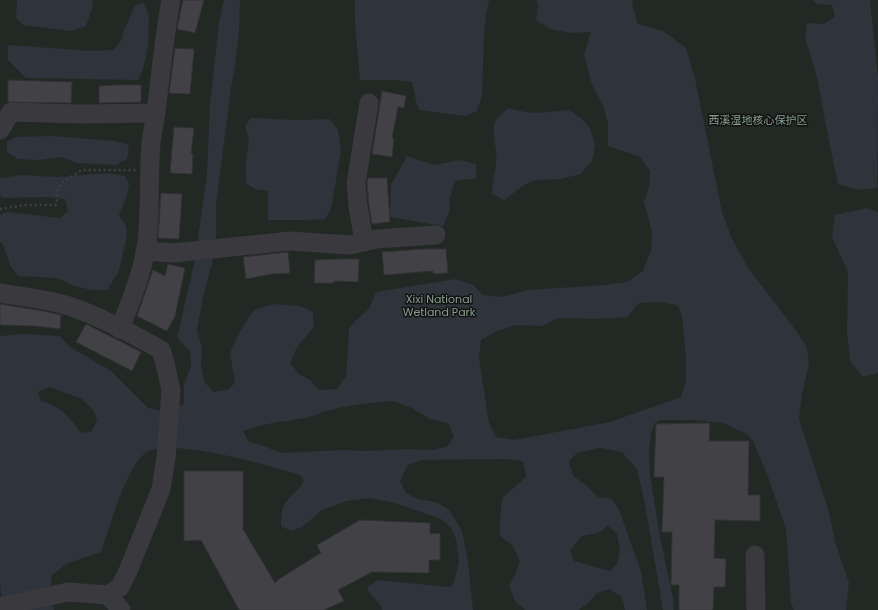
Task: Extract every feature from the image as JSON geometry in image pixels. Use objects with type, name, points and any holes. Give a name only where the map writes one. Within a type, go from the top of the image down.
[{"type":"street","points":[[120,329],[137,286],[147,241],[151,144],[165,32],[171,0]]},
{"type":"street","points":[[364,242],[356,183],[369,102]]},
{"type":"street","points":[[0,130],[11,112],[80,114],[156,112]]},
{"type":"street","points":[[145,251],[174,253],[290,241],[350,245],[376,239],[436,235]]},
{"type":"street","points":[[0,293],[52,301],[72,307],[161,350],[171,390],[166,458],[161,489],[128,571],[120,587],[108,595],[68,592],[0,607]]},
{"type":"street","points":[[755,555],[756,610]]},
{"type":"street","points":[[108,595],[121,610]]},
{"type":"path","points":[[0,209],[26,205],[56,205],[58,190],[63,182],[82,170],[150,171]]},
{"type":"green space","name":"Xixi National Wetland Park","points":[[0,0],[878,0],[878,610],[0,610]]},
{"type":"shaded area","points":[[17,0],[92,0],[93,6],[86,26],[70,31],[23,25],[16,18]]},
{"type":"shaded area","points":[[224,0],[240,0],[239,31],[235,67],[216,204],[216,236],[214,256],[203,297],[197,330],[202,347],[201,365],[204,381],[213,392],[227,390],[235,383],[230,353],[240,331],[254,310],[273,304],[300,306],[313,312],[314,327],[297,347],[290,363],[299,374],[310,380],[319,390],[337,389],[346,376],[349,329],[355,321],[369,309],[376,292],[456,279],[473,285],[483,295],[501,297],[528,290],[605,285],[627,282],[643,271],[651,250],[652,232],[644,202],[649,187],[650,171],[640,157],[608,146],[608,124],[604,108],[592,85],[584,54],[591,32],[571,33],[550,29],[536,20],[538,5],[536,0],[633,0],[632,5],[638,24],[663,31],[686,48],[695,79],[722,212],[732,239],[749,269],[797,332],[807,348],[809,364],[802,394],[799,419],[829,512],[835,542],[849,583],[846,610],[794,610],[791,603],[786,529],[767,474],[753,441],[747,434],[723,423],[693,420],[659,420],[654,424],[651,433],[649,451],[650,475],[674,610],[663,610],[645,504],[637,469],[622,452],[600,448],[577,453],[569,461],[573,476],[586,485],[598,497],[612,499],[620,512],[641,572],[647,610],[625,610],[622,597],[609,589],[597,593],[579,610],[525,610],[515,601],[509,586],[520,561],[512,545],[500,536],[500,520],[502,498],[526,477],[523,461],[505,459],[421,460],[408,465],[400,481],[406,493],[415,498],[438,503],[449,510],[462,531],[468,562],[473,610],[382,610],[382,607],[368,591],[368,587],[378,580],[448,587],[453,585],[459,562],[456,539],[451,528],[441,519],[395,503],[370,498],[347,501],[322,510],[302,527],[291,531],[281,526],[282,513],[285,503],[304,480],[300,475],[219,454],[172,448],[154,450],[143,455],[137,462],[124,486],[101,552],[68,563],[52,575],[49,597],[54,610],[2,610],[0,581],[0,336],[22,334],[60,336],[70,347],[111,371],[148,408],[164,411],[184,404],[184,385],[191,366],[190,351],[177,338],[195,260],[207,174],[210,104],[219,23]],"holes":[[[660,302],[677,305],[682,315],[686,359],[686,381],[681,397],[610,422],[514,440],[496,437],[489,423],[482,378],[479,358],[481,340],[497,331],[515,325],[543,326],[558,318],[598,319],[627,317],[639,303]],[[50,387],[82,399],[94,411],[97,420],[92,431],[81,433],[64,413],[54,406],[41,401],[38,392]],[[393,401],[412,408],[430,419],[448,423],[454,436],[448,446],[433,450],[343,450],[281,453],[249,442],[243,431],[268,424],[301,419],[359,404]],[[608,526],[617,534],[620,550],[617,564],[610,571],[574,561],[570,550],[582,536],[598,533]]]},
{"type":"shaded area","points":[[355,0],[489,0],[484,36],[482,96],[477,111],[465,116],[419,110],[412,82],[395,80],[360,80],[355,23]]},
{"type":"shaded area","points":[[813,0],[870,0],[878,78],[877,188],[859,190],[838,184],[817,77],[805,38],[807,23],[824,24],[835,16],[832,5],[816,4]]},
{"type":"shaded area","points":[[143,2],[149,15],[148,46],[143,69],[138,80],[26,78],[8,60],[8,45],[91,51],[114,50],[122,39],[124,30],[135,6]]},
{"type":"shaded area","points":[[508,108],[538,113],[569,110],[581,118],[590,128],[595,145],[592,161],[580,174],[561,179],[536,180],[524,185],[504,200],[492,194],[496,167],[494,127],[497,118]]},
{"type":"shaded area","points":[[251,118],[299,120],[330,119],[338,130],[341,151],[331,209],[325,219],[268,220],[268,191],[255,189],[246,183],[246,162],[249,140],[245,126]]},
{"type":"shaded area","points":[[52,136],[115,141],[129,145],[127,159],[116,165],[76,163],[62,157],[38,160],[18,159],[7,152],[7,142],[16,137]]},
{"type":"shaded area","points":[[407,156],[434,165],[459,160],[476,164],[476,178],[455,181],[450,197],[449,213],[443,226],[390,217],[391,185]]},
{"type":"shaded area","points":[[109,173],[125,176],[129,184],[126,198],[119,215],[126,226],[127,235],[119,271],[107,290],[91,290],[72,285],[57,278],[18,276],[10,265],[3,244],[0,242],[0,215],[7,212],[60,218],[68,211],[65,199],[45,197],[2,198],[0,195],[0,178],[22,175],[56,177]]},
{"type":"shaded area","points":[[867,208],[878,212],[878,373],[863,377],[850,361],[847,331],[848,272],[832,237],[835,215]]},
{"type":"building","points":[[183,0],[204,0],[195,33],[177,29]]},
{"type":"building","points":[[175,48],[194,49],[190,94],[169,93]]},
{"type":"building","points":[[8,80],[72,82],[71,103],[8,102]]},
{"type":"building","points":[[141,85],[141,102],[99,103],[99,86]]},
{"type":"building","points":[[382,91],[406,96],[404,108],[398,107],[392,138],[394,138],[392,157],[372,154]]},
{"type":"building","points":[[174,127],[194,128],[191,154],[193,154],[192,174],[170,173]]},
{"type":"building","points":[[368,178],[387,178],[390,222],[372,224],[367,183]]},
{"type":"building","points":[[161,193],[182,194],[179,239],[158,238]]},
{"type":"building","points":[[446,249],[448,273],[433,274],[433,271],[384,275],[382,252]]},
{"type":"building","points":[[288,252],[290,273],[272,274],[246,279],[243,257]]},
{"type":"building","points":[[359,259],[358,282],[334,281],[334,283],[314,283],[315,260]]},
{"type":"building","points":[[168,264],[185,268],[175,316],[167,331],[137,316],[153,270],[165,276]]},
{"type":"building","points":[[0,304],[61,315],[60,329],[36,326],[0,325]]},
{"type":"building","points":[[86,324],[141,352],[132,371],[76,342]]},
{"type":"building","points":[[710,423],[709,441],[749,441],[748,495],[760,495],[760,521],[715,520],[714,558],[726,559],[725,587],[714,587],[713,610],[679,610],[679,585],[671,585],[672,532],[662,532],[664,477],[654,477],[656,424]]},
{"type":"building","points":[[184,471],[243,471],[243,529],[275,583],[321,553],[317,545],[360,520],[430,523],[430,534],[440,533],[440,560],[429,560],[429,573],[372,572],[338,590],[344,601],[324,610],[239,610],[201,540],[184,541]]},
{"type":"park label","name":"西溪湿地核心保护区","points":[[758,120]]}]
